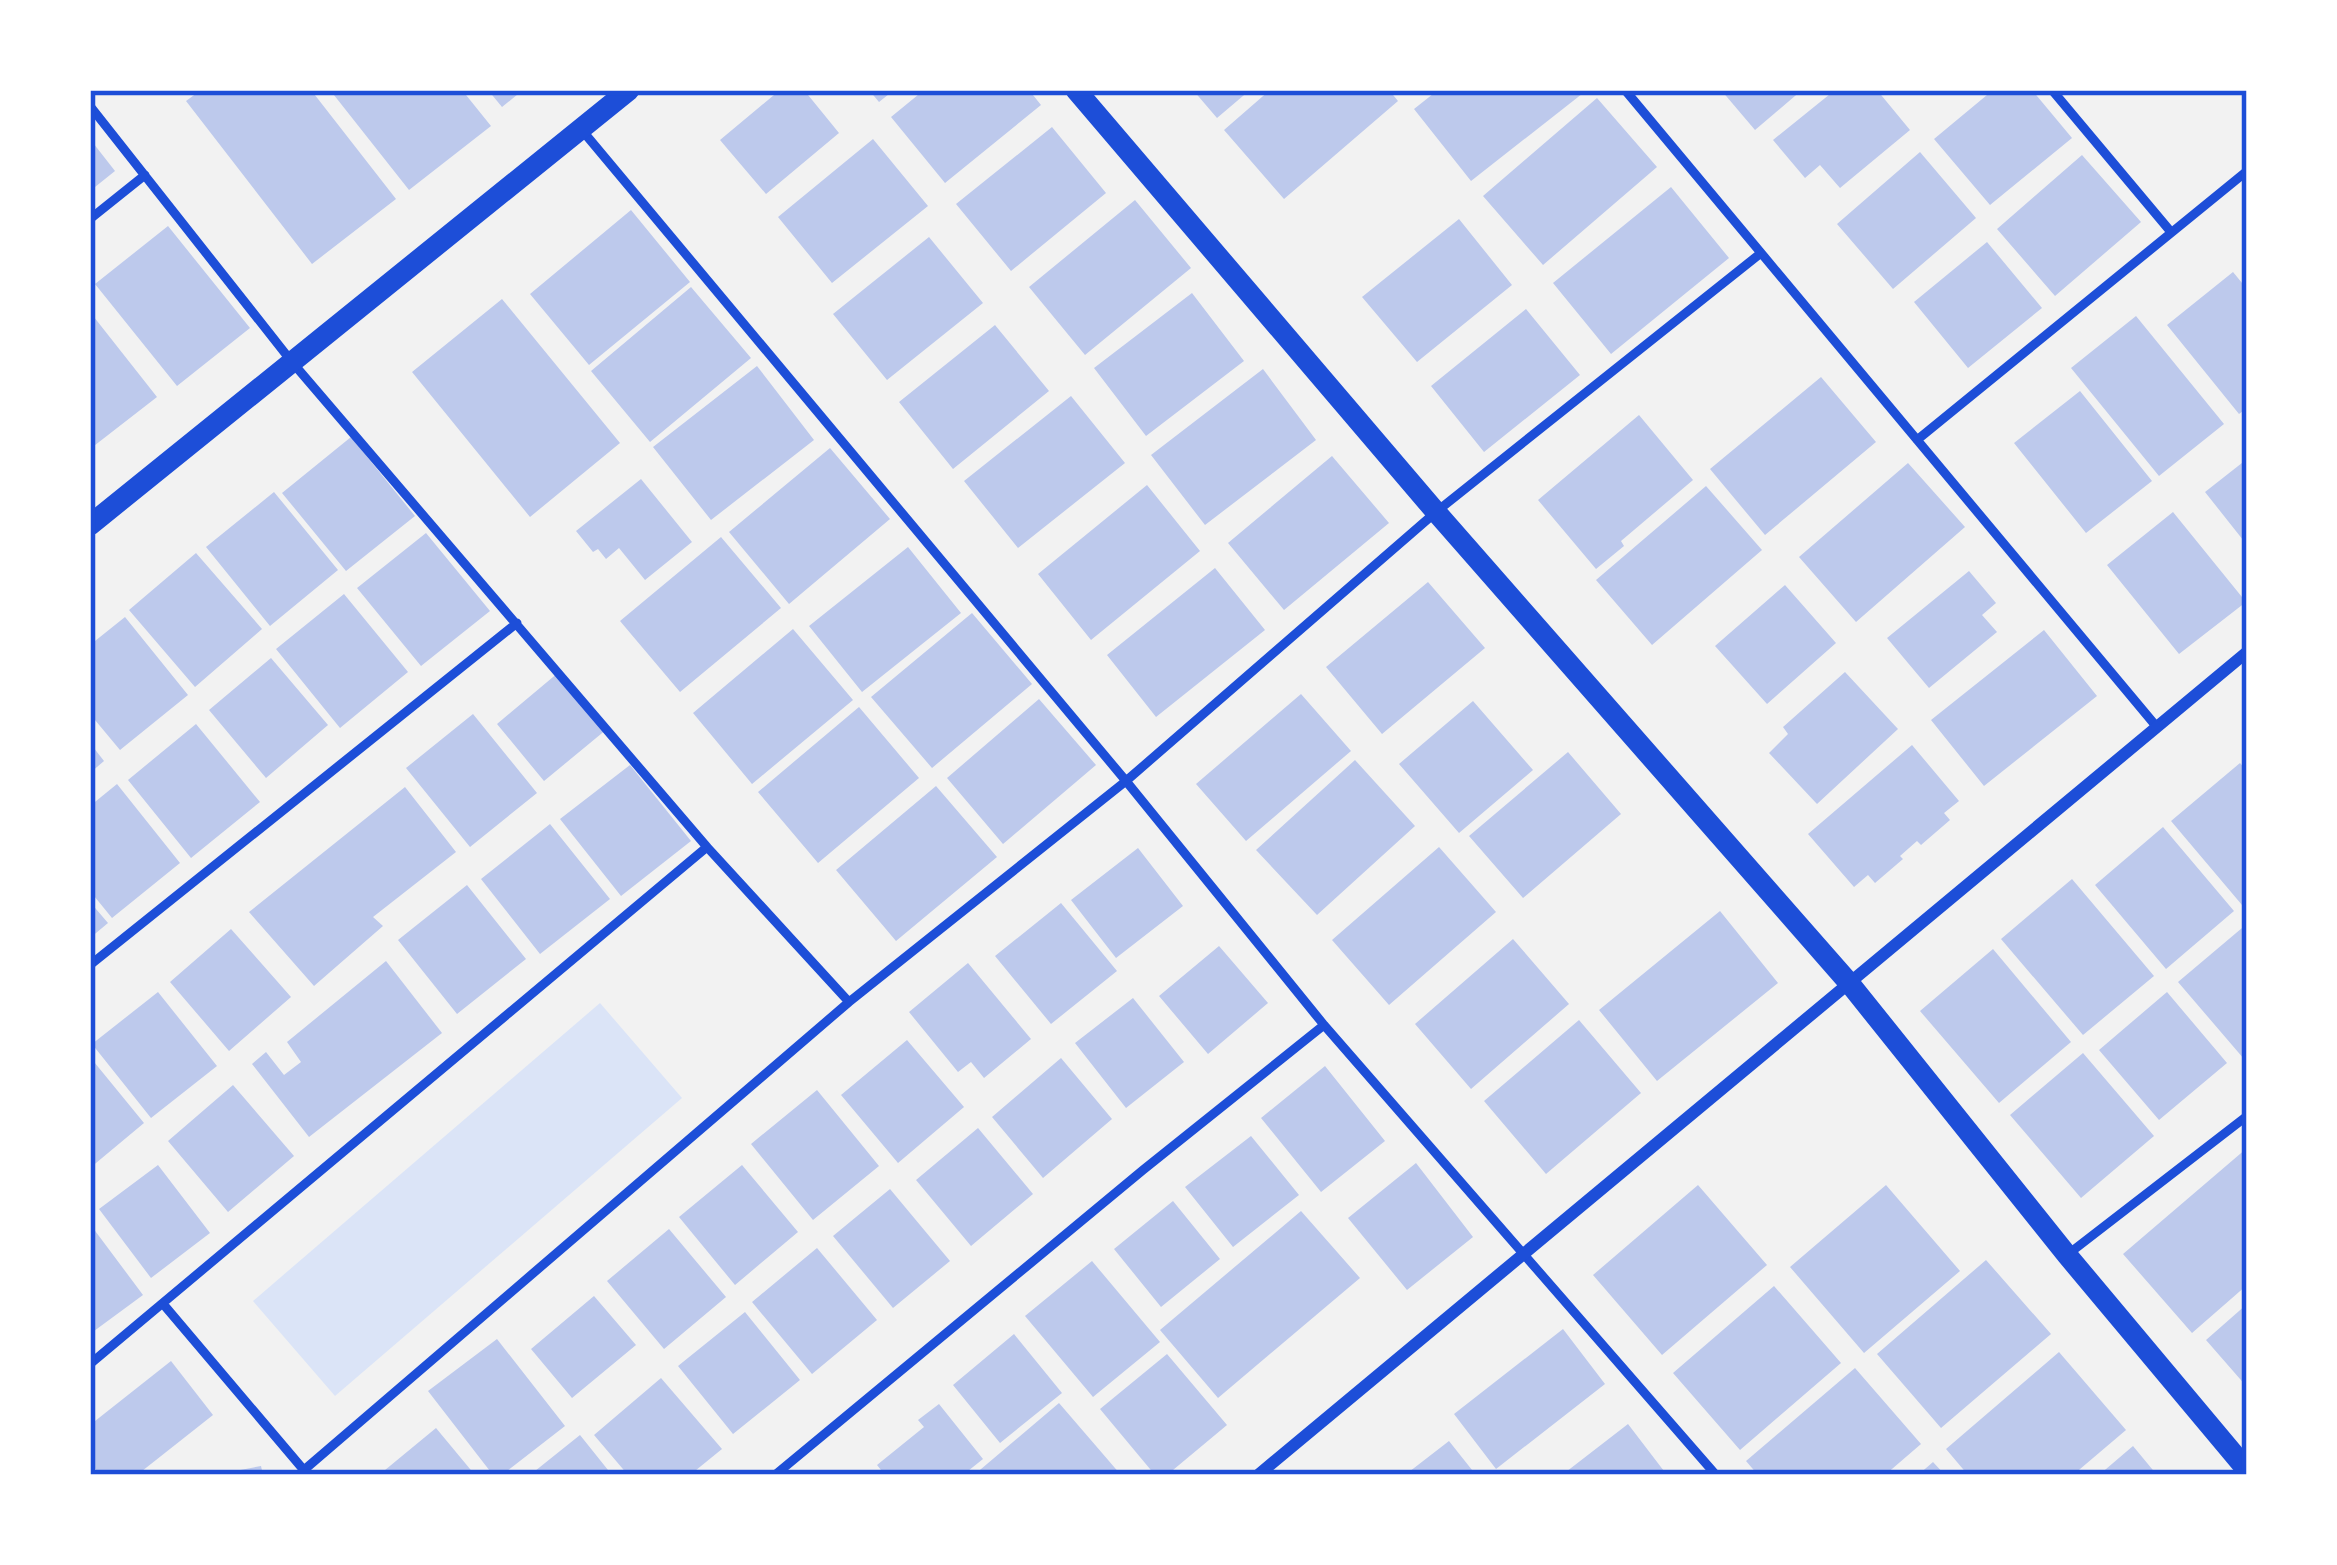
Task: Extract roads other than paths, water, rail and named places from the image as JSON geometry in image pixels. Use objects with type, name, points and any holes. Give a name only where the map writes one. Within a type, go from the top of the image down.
[{"type":"street","points":[[90,525],[629,90]]},
{"type":"street","points":[[1076,90],[1436,512],[1850,983],[2247,1471]]},
{"type":"street","points":[[1258,1475],[2247,652]]},
{"type":"lane","points":[[1625,90],[2156,726]]},
{"type":"lane","points":[[2052,90],[2170,232]]},
{"type":"lane","points":[[90,106],[292,362],[707,847],[849,1002]]},
{"type":"lane","points":[[581,129],[1324,1025],[1716,1475]]},
{"type":"lane","points":[[1917,440],[2247,171]]},
{"type":"lane","points":[[90,219],[145,175]]},
{"type":"lane","points":[[164,1305],[306,1473],[849,1002],[1126,781],[1436,512],[1761,253]]},
{"type":"lane","points":[[90,965],[517,623]]},
{"type":"lane","points":[[90,1364],[707,847]]},
{"type":"lane","points":[[776,1475],[1324,1025]]},
{"type":"lane","points":[[2067,1255],[2247,1116]]}]
